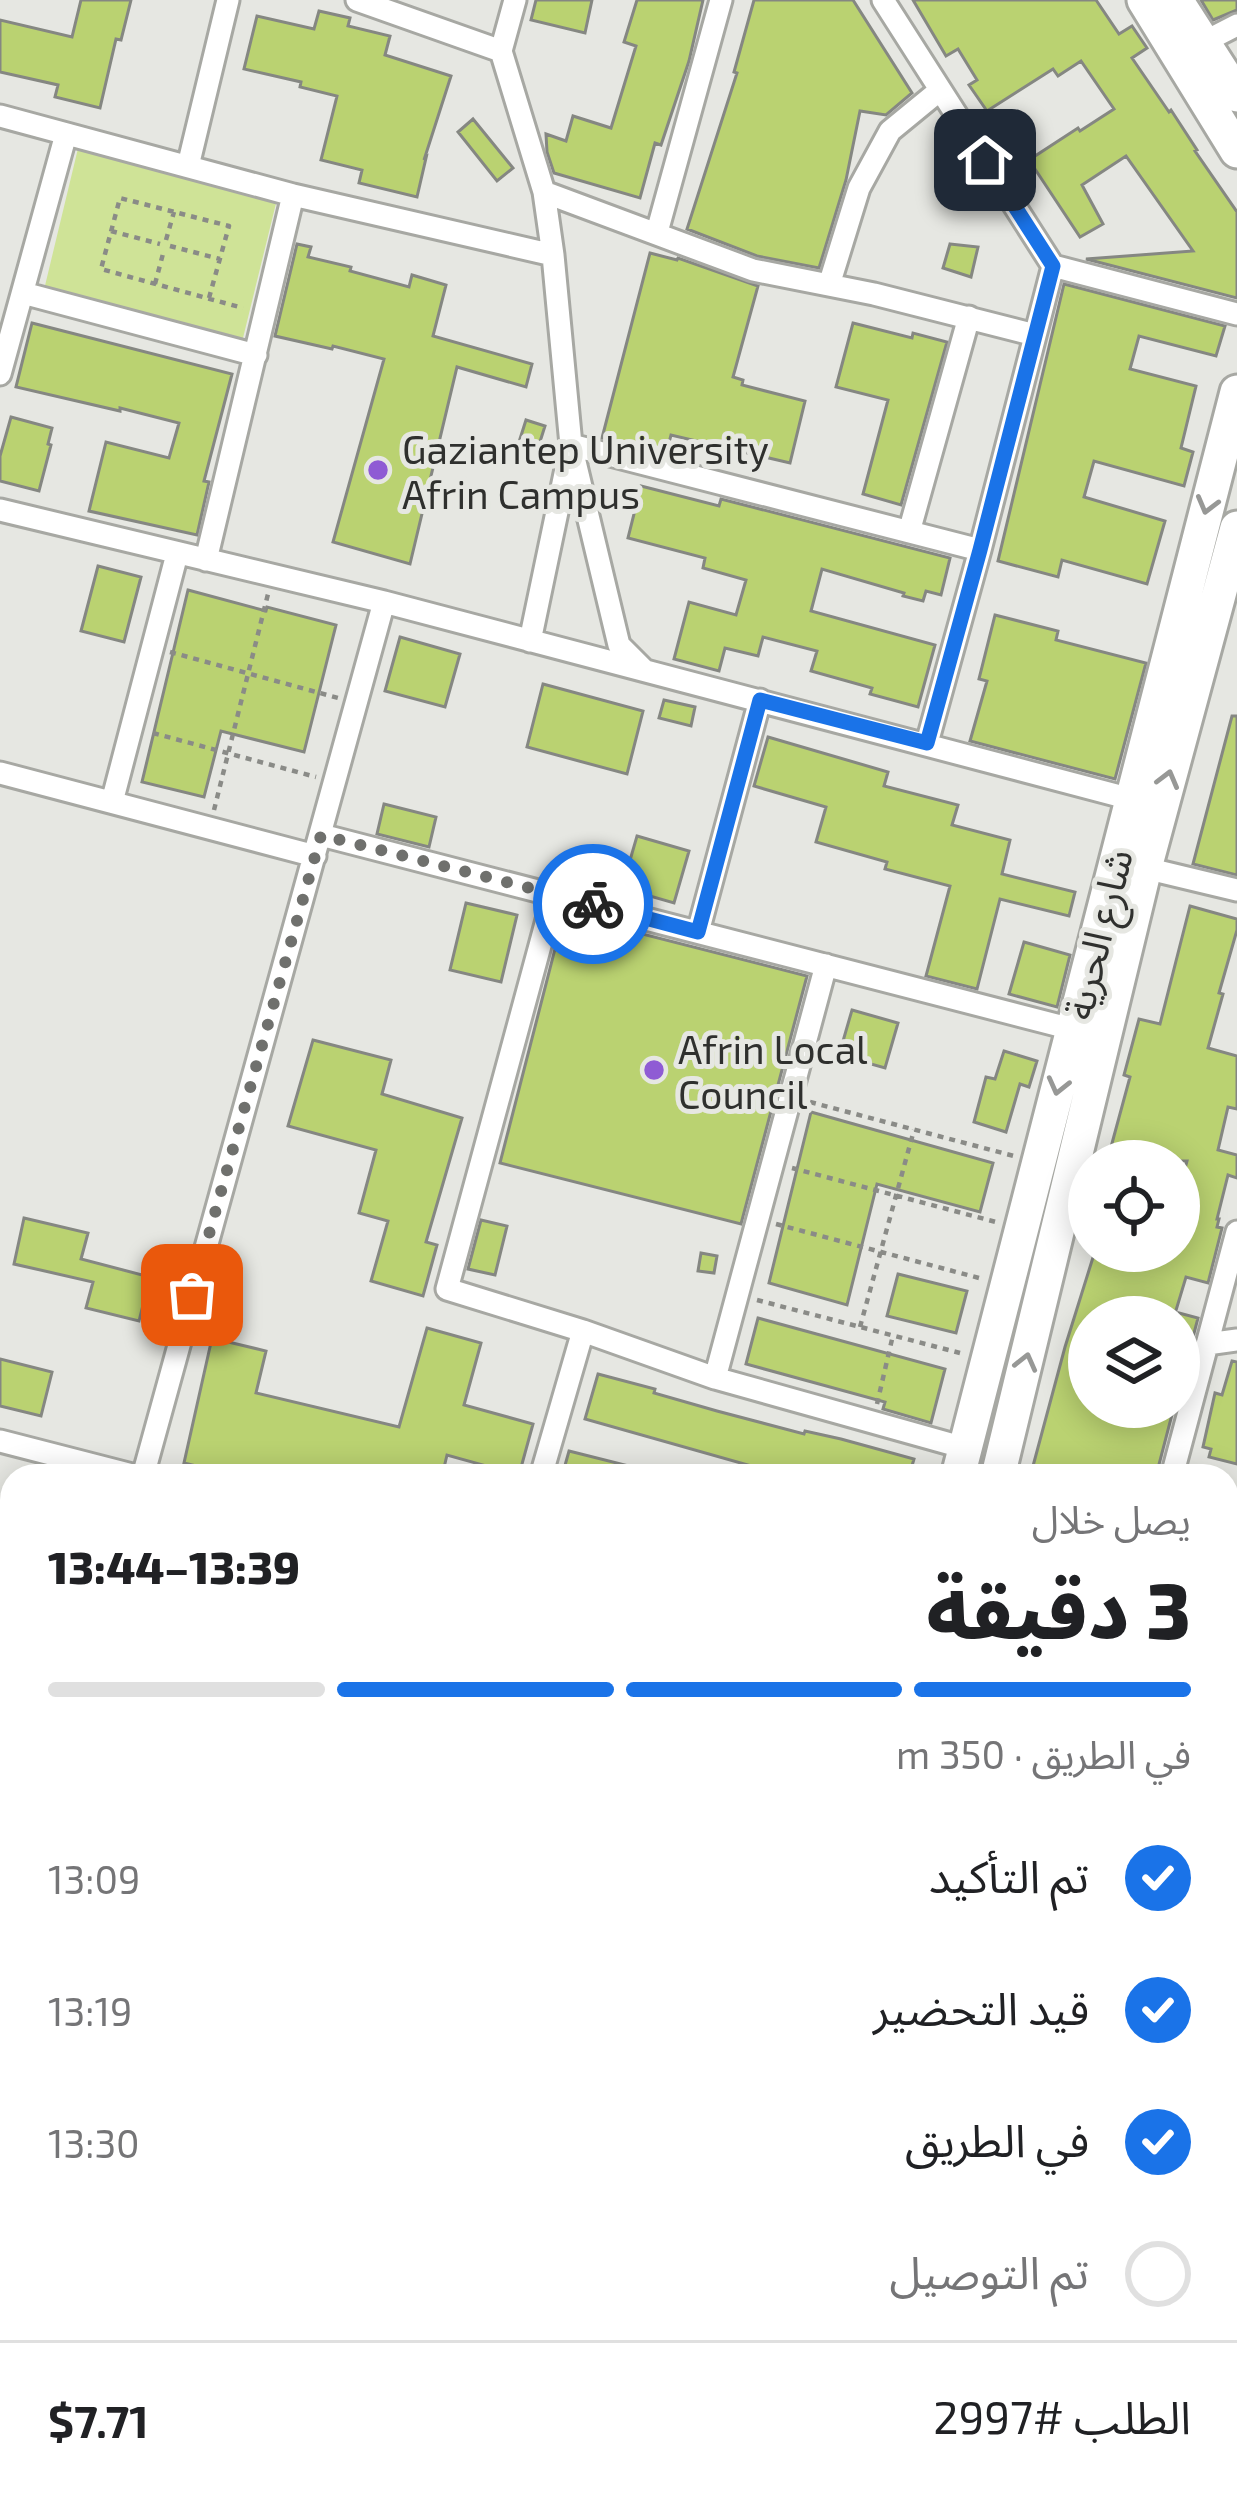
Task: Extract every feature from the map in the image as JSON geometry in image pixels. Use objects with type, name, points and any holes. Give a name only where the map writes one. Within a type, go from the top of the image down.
[{"type":"main road","points":[[1144,0],[1237,151]]},
{"type":"main road","points":[[1176,0],[1237,95]]},
{"type":"main road","name":"شارع الحرية","points":[[962,1462],[1072,1029],[1144,868],[1237,392]]},
{"type":"main road","name":"شارع الحرية","points":[[1001,1464],[1110,944],[1130,799],[1237,528]]},
{"type":"street","points":[[188,166],[228,0]]},
{"type":"street","points":[[356,0],[501,51]]},
{"type":"street","points":[[515,0],[501,51],[544,192],[571,445],[619,645],[645,670]]},
{"type":"street","points":[[657,232],[721,0]]},
{"type":"street","points":[[883,0],[1053,266],[1237,314]]},
{"type":"street","points":[[1202,43],[1237,25]]},
{"type":"street","points":[[829,284],[859,188],[890,131],[940,89]]},
{"type":"street","points":[[0,116],[293,195],[553,255]]},
{"type":"street","points":[[0,374],[66,134]]},
{"type":"street","points":[[544,192],[753,270],[1035,335]]},
{"type":"street","points":[[206,560],[293,195]]},
{"type":"street","points":[[927,743],[1053,266]]},
{"type":"street","points":[[23,293],[256,355]]},
{"type":"street","points":[[909,532],[969,317]]},
{"type":"street","points":[[571,445],[980,550]]},
{"type":"street","points":[[530,640],[571,445]]},
{"type":"street","points":[[0,510],[384,602],[1130,799]]},
{"type":"street","points":[[112,802],[177,554]]},
{"type":"street","points":[[142,1464],[384,602]]},
{"type":"street","points":[[698,932],[760,700]]},
{"type":"street","points":[[0,772],[210,828],[554,894],[1072,1029]]},
{"type":"street","points":[[1144,868],[1237,890]]},
{"type":"street","points":[[554,894],[447,1289],[583,1330],[715,1378],[873,1421],[962,1462]]},
{"type":"street","points":[[715,1378],[826,965]]},
{"type":"street","points":[[1175,1464],[1237,1232]]},
{"type":"street","points":[[544,1464],[583,1330]]},
{"type":"street","points":[[1207,1343],[1237,1340]]},
{"type":"street","points":[[0,1441],[91,1464]]},
{"type":"path","points":[[209,298],[229,226],[120,197],[101,269],[266,314]]},
{"type":"path","points":[[155,284],[174,212]]},
{"type":"path","points":[[111,231],[220,259]]},
{"type":"path","points":[[210,828],[273,577]]},
{"type":"path","points":[[153,647],[358,704]]},
{"type":"path","points":[[130,727],[335,782]]},
{"type":"path","points":[[791,1097],[1019,1158]]},
{"type":"path","points":[[860,1327],[914,1130]]},
{"type":"path","points":[[773,1163],[1001,1223]]},
{"type":"path","points":[[758,1219],[986,1280]]},
{"type":"path","points":[[738,1295],[966,1354]]},
{"type":"path","points":[[873,1421],[893,1335]]},
{"type":"green space","points":[[81,136],[281,183],[242,342],[43,294]]},
{"type":"building","points":[[81,0],[131,0],[121,40],[116,39],[100,108],[55,97],[58,85],[0,72],[0,20],[72,37]]},
{"type":"building","points":[[536,0],[592,0],[585,33],[531,20]]},
{"type":"building","points":[[637,0],[703,0],[689,61],[661,145],[655,143],[640,198],[554,173],[546,134],[566,141],[573,116],[611,128],[636,46],[624,42]]},
{"type":"building","points":[[754,0],[853,0],[912,93],[886,115],[860,111],[846,180],[819,268],[757,256],[687,229],[737,73]]},
{"type":"building","points":[[913,0],[1096,0],[1119,34],[1132,26],[1147,48],[1132,58],[1237,212],[1237,298],[1086,259],[1193,251],[1126,156],[1082,185],[1103,224],[1080,237],[1029,160],[1114,109],[1081,61],[1058,76],[1053,69],[987,111],[969,85],[977,80],[958,49],[946,56]]},
{"type":"building","points":[[1201,0],[1237,0],[1237,10],[1213,20]]},
{"type":"building","points":[[319,11],[350,18],[348,26],[390,36],[385,55],[451,76],[417,197],[359,183],[362,170],[321,160],[337,96],[244,69],[257,16],[314,29]]},
{"type":"building","points":[[473,119],[513,168],[497,181],[458,132]]},
{"type":"building","points":[[297,244],[311,247],[308,257],[351,267],[350,271],[409,287],[412,275],[446,285],[433,336],[532,364],[526,387],[457,367],[410,564],[333,542],[384,359],[275,336]]},
{"type":"building","points":[[950,244],[978,247],[971,277],[943,268]]},
{"type":"building","points":[[650,253],[758,286],[733,377],[743,380],[742,385],[805,401],[790,463],[671,435],[666,454],[602,438]]},
{"type":"building","points":[[1064,284],[1225,326],[1216,356],[1139,336],[1130,369],[1196,386],[1181,448],[1193,452],[1184,486],[1094,461],[1084,497],[1165,521],[1147,584],[1062,560],[1058,577],[998,561]]},
{"type":"building","points":[[32,323],[232,374],[204,481],[209,482],[197,535],[89,511],[106,442],[169,458],[179,423],[16,387]]},
{"type":"building","points":[[853,323],[947,342],[901,505],[863,494],[888,400],[836,387]]},
{"type":"building","points":[[11,417],[52,428],[39,491],[0,481],[0,456]]},
{"type":"building","points":[[526,420],[545,426],[538,448],[519,442]]},
{"type":"building","points":[[641,486],[719,506],[721,499],[950,558],[941,595],[926,591],[923,601],[822,569],[811,611],[935,645],[918,707],[811,671],[817,651],[763,637],[758,656],[725,648],[719,671],[674,659],[689,602],[736,615],[746,580],[703,568],[705,558],[628,538]]},
{"type":"building","points":[[98,566],[141,577],[124,642],[81,631]]},
{"type":"building","points":[[188,590],[336,625],[304,752],[221,731],[204,797],[142,782]]},
{"type":"building","points":[[995,615],[1058,631],[1056,640],[1146,663],[1115,779],[970,741],[987,681],[979,679]]},
{"type":"building","points":[[400,637],[460,654],[445,707],[385,691]]},
{"type":"building","points":[[543,684],[643,711],[627,774],[527,747]]},
{"type":"building","points":[[664,700],[695,707],[691,726],[659,718]]},
{"type":"building","points":[[1232,716],[1237,716],[1237,875],[1193,864]]},
{"type":"building","points":[[768,737],[888,772],[884,786],[958,805],[952,825],[1010,840],[1002,874],[1075,892],[1069,916],[1000,899],[977,989],[926,976],[950,886],[885,869],[887,862],[816,842],[826,807],[754,786]]},
{"type":"building","points":[[384,804],[436,817],[429,847],[377,834]]},
{"type":"building","points":[[637,836],[689,851],[674,903],[622,888]]},
{"type":"building","points":[[466,903],[517,915],[501,982],[450,970]]},
{"type":"building","points":[[1190,906],[1237,919],[1208,1048],[1237,1056],[1237,1109],[1228,1107],[1218,1150],[1237,1155],[1237,1178],[1228,1175],[1217,1219],[1217,1227],[1222,1228],[1208,1283],[1186,1277],[1180,1296],[1081,1296],[1088,1272],[1200,1272],[1200,1140],[1113,1140],[1139,1019],[1160,1024]]},
{"type":"building","name":"Afrin Local Council","points":[[564,914],[807,976],[741,1224],[500,1163]]},
{"type":"building","points":[[1024,942],[1070,955],[1057,1007],[1009,994]]},
{"type":"building","points":[[852,1010],[898,1023],[885,1068],[839,1055]]},
{"type":"building","points":[[313,1040],[391,1060],[382,1094],[462,1118],[426,1242],[437,1245],[423,1296],[371,1281],[388,1221],[359,1213],[376,1150],[288,1126]]},
{"type":"building","points":[[1004,1051],[1037,1061],[1029,1087],[1020,1084],[1006,1132],[974,1122],[986,1077],[995,1079]]},
{"type":"building","points":[[811,1112],[993,1163],[980,1212],[877,1184],[847,1305],[769,1283]]},
{"type":"building","points":[[24,1218],[88,1233],[81,1259],[150,1277],[139,1321],[86,1308],[93,1282],[14,1264]]},
{"type":"building","points":[[481,1220],[507,1226],[495,1275],[468,1269]]},
{"type":"building","points":[[701,1253],[717,1256],[714,1273],[698,1271]]},
{"type":"building","points":[[898,1274],[967,1291],[956,1333],[887,1316]]},
{"type":"building","points":[[758,1318],[945,1369],[931,1423],[883,1409],[885,1402],[746,1364]]},
{"type":"building","points":[[427,1328],[481,1343],[464,1405],[533,1424],[522,1464],[479,1464],[447,1455],[445,1464],[184,1463],[212,1338],[266,1351],[256,1393],[399,1427]]},
{"type":"building","points":[[1068,1337],[1068,1428],[1169,1428],[1159,1464],[1034,1464]]},
{"type":"building","points":[[0,1359],[52,1372],[41,1416],[0,1406]]},
{"type":"building","points":[[1232,1361],[1237,1362],[1237,1464],[1209,1457],[1211,1449],[1203,1447],[1215,1393],[1222,1395]]},
{"type":"building","points":[[598,1374],[717,1411],[914,1459],[913,1464],[744,1464],[585,1419]]},
{"type":"building","points":[[569,1451],[621,1464],[565,1464]]},
{"type":"way so far","points":[[192,1295],[321,835],[593,904]]},
{"type":"place","name":"Gaziantep University Afrin Campus","points":[[378,470]]},
{"type":"place","name":"Afrin Local Council","points":[[654,1070]]},
{"type":"route","points":[[593,904],[698,932],[760,700],[927,743],[1053,266],[985,160]]}]
